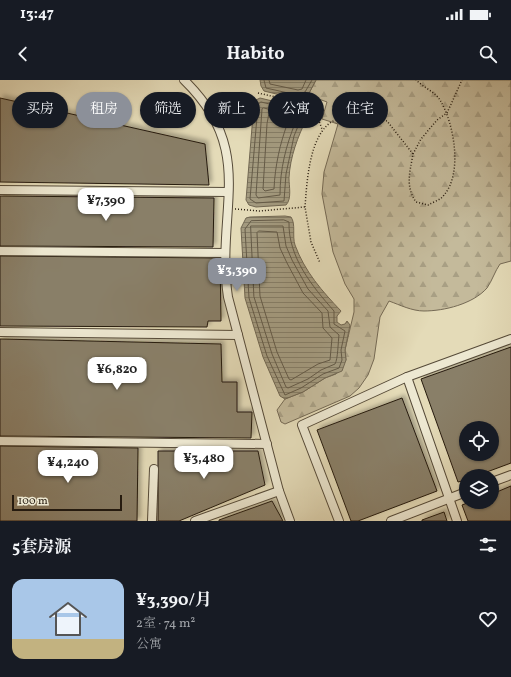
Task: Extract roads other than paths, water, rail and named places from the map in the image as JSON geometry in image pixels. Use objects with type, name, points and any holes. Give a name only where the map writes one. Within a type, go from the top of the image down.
[{"type":"street","points":[[184,80],[204,101],[221,130],[227,151],[230,172],[225,253],[225,274],[228,297],[279,491],[290,521]]},
{"type":"street","points":[[0,190],[228,192]]},
{"type":"street","points":[[0,251],[225,253]]},
{"type":"street","points":[[0,332],[238,335]]},
{"type":"street","points":[[339,521],[302,424],[407,377],[511,338]]},
{"type":"street","points":[[407,377],[457,521]]},
{"type":"street","points":[[0,442],[267,444]]},
{"type":"street","points":[[152,521],[154,469]]},
{"type":"street","points":[[499,479],[511,474]]},
{"type":"street","points":[[196,521],[279,491]]},
{"type":"street","points":[[391,521],[459,494]]},
{"type":"water","points":[[260,80],[316,80],[310,92],[268,92],[264,91]]},
{"type":"water","points":[[260,98],[268,100],[268,128],[303,128],[293,155],[289,178],[290,196],[286,205],[256,207],[249,205],[246,200],[252,128],[260,128]]},
{"type":"water","points":[[291,217],[294,227],[295,245],[304,264],[321,288],[341,311],[337,316],[337,322],[341,325],[345,324],[347,321],[350,325],[345,350],[346,360],[342,371],[325,378],[303,392],[285,399],[280,396],[263,357],[245,298],[241,228],[246,218]]}]
